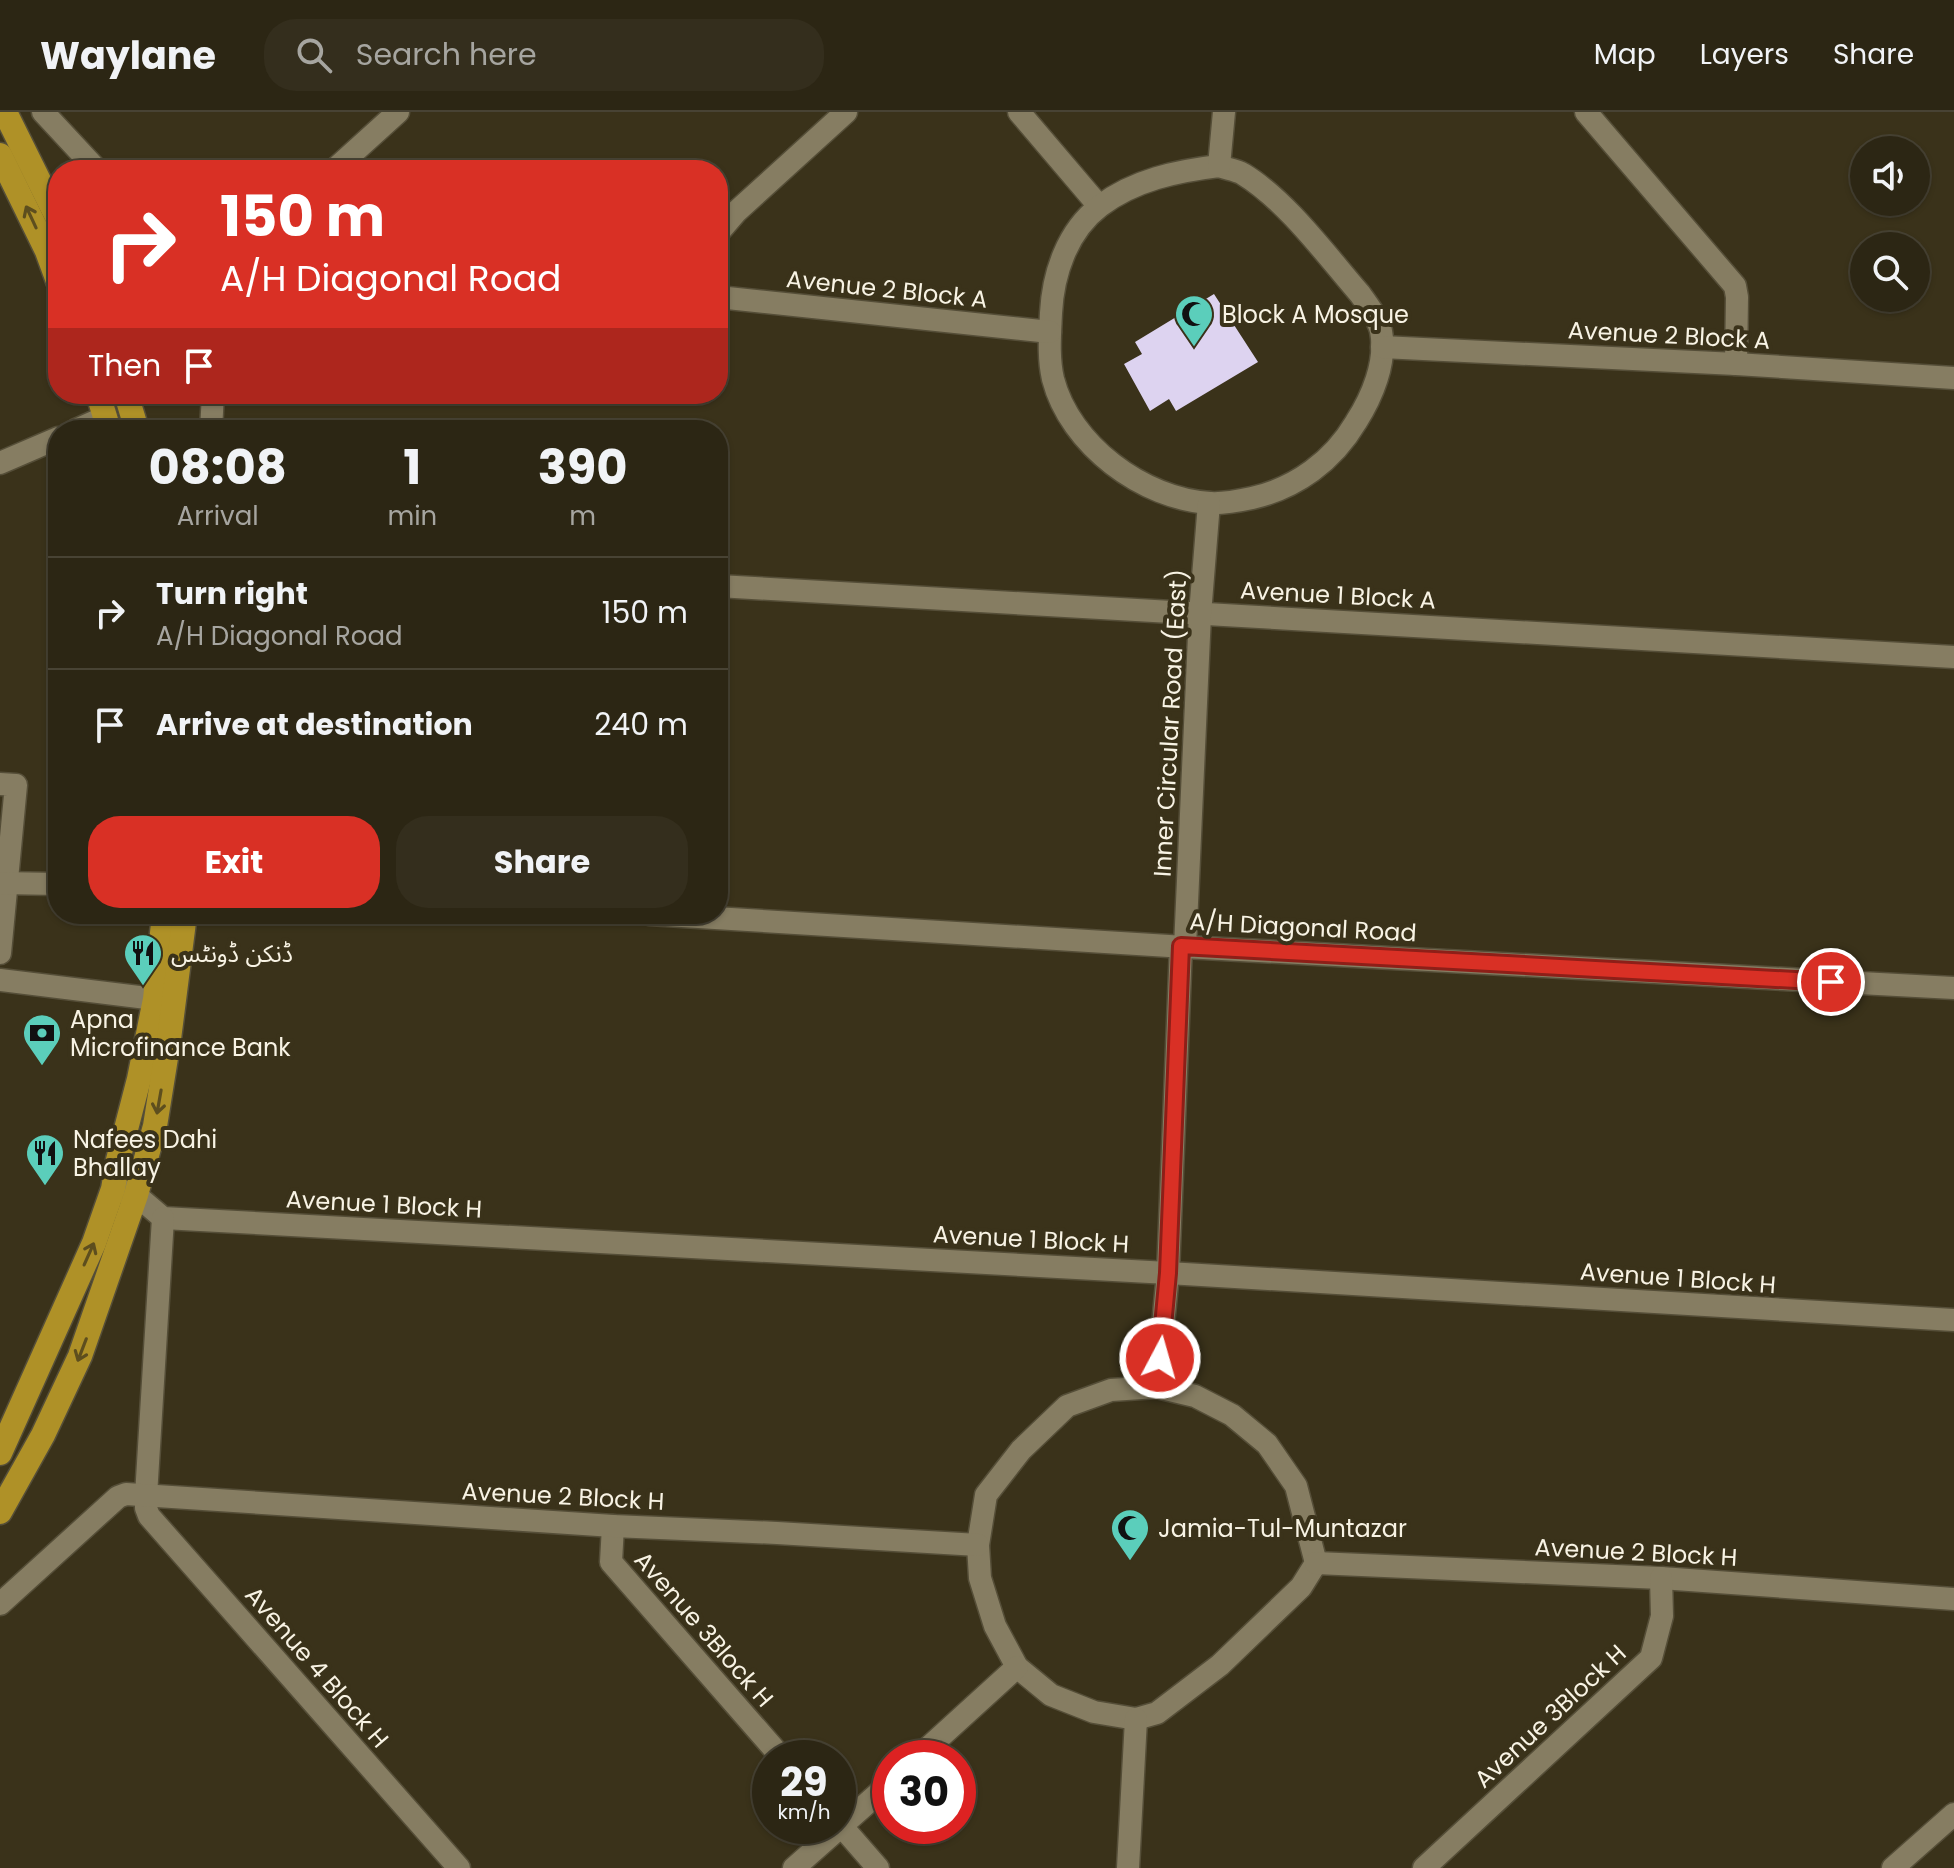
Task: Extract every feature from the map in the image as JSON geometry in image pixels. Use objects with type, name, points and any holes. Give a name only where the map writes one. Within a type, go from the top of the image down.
[{"type":"main road","points":[[5,112],[48,199]]},
{"type":"main road","points":[[0,155],[48,254]]},
{"type":"main road","points":[[0,1512],[43,1435],[80,1356],[125,1192],[118,1160],[155,999],[163,924]]},
{"type":"main road","points":[[0,1453],[94,1243],[125,1192],[155,1126],[184,924]]},
{"type":"street","points":[[43,112],[88,160]]},
{"type":"street","points":[[345,160],[398,112]]},
{"type":"street","points":[[728,221],[846,112]]},
{"type":"street","points":[[1019,112],[1099,206]]},
{"type":"street","points":[[1219,166],[1224,112]]},
{"type":"street","points":[[1586,112],[1735,286],[1736,364]]},
{"type":"street","points":[[1219,166],[1239,172],[1261,186],[1290,214],[1360,294],[1381,329],[1382,347],[1369,402],[1350,433],[1320,465],[1293,484],[1261,496],[1209,503],[1174,496],[1148,486],[1104,459],[1088,443],[1063,405],[1049,358],[1056,274],[1067,247],[1080,227],[1099,206],[1134,186],[1163,176],[1219,166]]},
{"type":"street","name":"Avenue 2 Block A","points":[[728,298],[1050,332]]},
{"type":"street","name":"Avenue 2 Block A","points":[[1382,347],[1954,378]]},
{"type":"street","points":[[0,463],[48,442]]},
{"type":"street","name":"Inner Circular Road (East)","points":[[1157,1387],[1168,1273],[1200,614],[1209,503]]},
{"type":"street","name":"Avenue 1 Block A","points":[[728,587],[1954,657]]},
{"type":"street","points":[[0,784],[16,785],[3,883],[0,953]]},
{"type":"street","points":[[3,883],[48,884]]},
{"type":"street","name":"A/H Diagonal Road","points":[[728,919],[1954,988]]},
{"type":"street","points":[[0,980],[155,999]]},
{"type":"street","points":[[125,1192],[163,1218],[146,1496]]},
{"type":"street","name":"Avenue 1 Block H","points":[[163,1218],[1954,1320]]},
{"type":"street","points":[[1157,1387],[1195,1396],[1232,1415],[1267,1444],[1296,1486],[1316,1563],[1301,1587],[1220,1665],[1157,1713],[1136,1719],[1094,1712],[1051,1695],[1017,1667],[995,1626],[980,1578],[978,1545],[986,1495],[1021,1450],[1067,1406],[1111,1390],[1157,1387]]},
{"type":"street","name":"Avenue 2 Block H","points":[[0,1604],[118,1497],[126,1494],[613,1526],[978,1545]]},
{"type":"street","name":"Avenue 4 Block H","points":[[146,1496],[146,1508],[153,1521],[459,1868]]},
{"type":"street","name":"Avenue 3Block H","points":[[613,1526],[611,1562],[766,1740]]},
{"type":"street","name":"Avenue 2 Block H","points":[[1316,1563],[1661,1578],[1954,1599]]},
{"type":"street","name":"Avenue 3Block H","points":[[1424,1868],[1651,1658],[1662,1616],[1661,1578]]},
{"type":"street","points":[[937,1740],[1017,1667]]},
{"type":"street","points":[[1128,1868],[1136,1719]]},
{"type":"street","points":[[856,1811],[872,1798]]},
{"type":"street","points":[[1893,1868],[1954,1814]]},
{"type":"street","points":[[856,1843],[878,1868]]},
{"type":"street","points":[[794,1868],[819,1844]]},
{"type":"building","name":"Block A Mosque","points":[[1214,294],[1258,362],[1176,411],[1169,399],[1150,411],[1124,364],[1142,354],[1135,342]]},
{"type":"place","name":"Block A Mosque","points":[[1194,348]]},
{"type":"place","name":"ڈنکن ڈونٹس","points":[[143,987]]},
{"type":"place","name":"Apna Microfinance Bank","points":[[42,1067]]},
{"type":"place","name":"Nafees Dahi Bhallay","points":[[45,1187]]},
{"type":"place","name":"Jamia-Tul-Muntazar","points":[[1130,1562]]},
{"type":"route","points":[[1160,1358],[1168,1273],[1181,946],[1831,982]]}]
